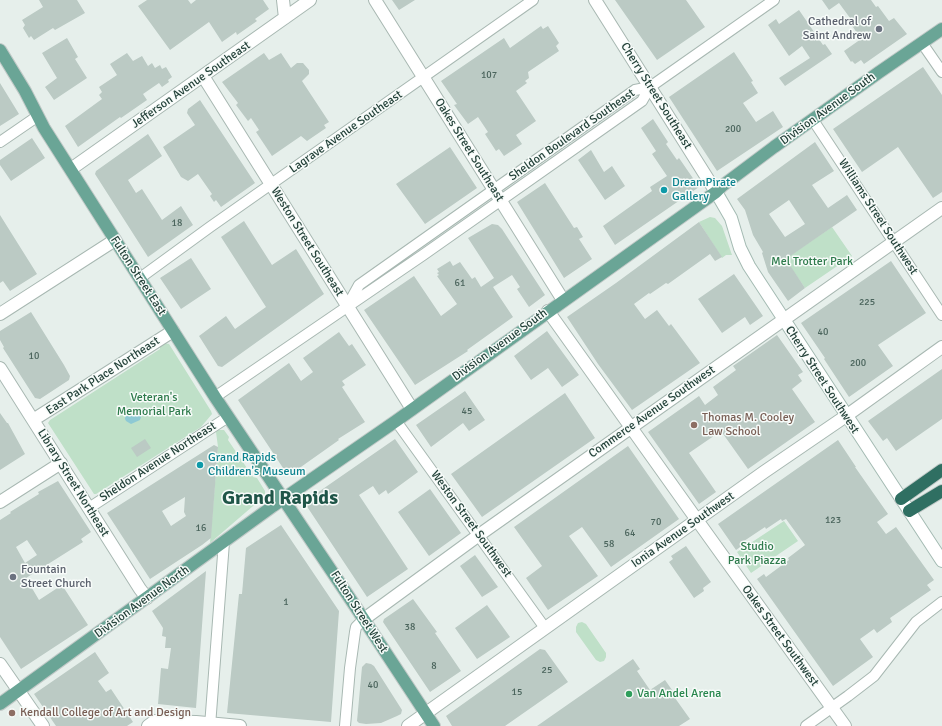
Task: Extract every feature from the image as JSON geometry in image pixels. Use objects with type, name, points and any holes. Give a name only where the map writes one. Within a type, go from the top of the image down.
[{"type":"highway","points":[[901,499],[942,470]]},
{"type":"highway","points":[[909,511],[942,491]]},
{"type":"main road","name":"Division Avenue South","points":[[284,498],[396,421],[563,300],[716,192],[774,147],[815,123],[924,46],[942,29]]},
{"type":"main road","name":"Division Avenue South","points":[[924,46],[942,37]]},
{"type":"main road","name":"Fulton Street East","points":[[0,50],[38,116],[115,240],[228,416],[284,498]]},
{"type":"main road","name":"Division Avenue North","points":[[0,704],[284,498]]},
{"type":"main road","name":"Fulton Street West","points":[[284,498],[434,726]]},
{"type":"street","points":[[283,0],[285,18]]},
{"type":"street","name":"Jefferson Avenue Southeast","points":[[71,169],[310,0]]},
{"type":"street","name":"Oakes Street Southeast","points":[[375,0],[563,300]]},
{"type":"street","name":"Lagrave Avenue Southeast","points":[[140,278],[533,0]]},
{"type":"street","name":"Cherry Street Southeast","points":[[595,0],[716,192]]},
{"type":"street","name":"Sheldon Boulevard Southeast","points":[[347,306],[359,285],[635,90],[650,87],[774,0]]},
{"type":"street","points":[[924,46],[942,72]]},
{"type":"street","name":"Weston Street Southeast","points":[[203,76],[412,409]]},
{"type":"street","name":"Sheldon Boulevard Southeast","points":[[215,396],[501,201],[642,101],[650,87]]},
{"type":"street","points":[[0,142],[38,116]]},
{"type":"street","name":"Williams Street Southwest","points":[[815,123],[942,315]]},
{"type":"street","name":"Cherry Street Southwest","points":[[716,192],[731,218],[740,248],[749,266],[942,561]]},
{"type":"street","name":"Commerce Avenue Southwest","points":[[364,619],[479,535],[942,208]]},
{"type":"street","points":[[0,314],[115,240]]},
{"type":"street","name":"Oakes Street Southwest","points":[[548,311],[845,726]]},
{"type":"street","name":"East Park Place Northeast","points":[[33,420],[173,331]]},
{"type":"street","name":"Ionia Avenue Southwest","points":[[408,726],[942,347]]},
{"type":"street","name":"Library Street Northeast","points":[[0,368],[140,590],[147,598]]},
{"type":"street","name":"Sheldon Avenue Northeast","points":[[89,508],[228,416]]},
{"type":"street","name":"Weston Street Southwest","points":[[396,421],[545,628]]},
{"type":"street","points":[[0,502],[60,463]]},
{"type":"street","points":[[210,724],[224,542]]},
{"type":"street","points":[[806,726],[857,690],[874,676],[910,629],[921,618],[942,602]]},
{"type":"street","points":[[345,726],[355,632],[356,627],[364,619]]},
{"type":"street","points":[[0,664],[43,726]]},
{"type":"street","points":[[148,726],[156,721],[240,726]]},
{"type":"green space","points":[[710,217],[715,218],[722,226],[732,255],[726,255],[722,258],[699,222]]},
{"type":"green space","name":"Mel Trotter Park","points":[[832,227],[852,256],[805,288],[785,259]]},
{"type":"green space","name":"Veteran's Memorial Park","points":[[164,343],[169,344],[212,414],[201,427],[94,494],[48,423],[50,420],[160,349],[160,346]]},
{"type":"green space","points":[[218,430],[224,430],[229,437],[228,440],[253,477],[257,478],[265,491],[265,494],[210,543],[218,447],[216,432]]},
{"type":"green space","name":"Studio Park Piazza","points":[[784,521],[798,541],[751,573],[737,552]]},
{"type":"green space","points":[[582,622],[586,624],[606,653],[604,661],[600,662],[596,660],[576,632],[578,623]]},
{"type":"water","points":[[131,409],[139,409],[142,414],[140,420],[131,424],[125,419],[126,414]]},
{"type":"building","points":[[39,0],[77,0],[85,13],[55,30],[53,28],[34,40],[31,36],[29,38],[23,28],[25,25],[22,20],[43,7]]},
{"type":"building","points":[[147,0],[188,0],[191,4],[196,0],[263,0],[269,9],[255,19],[257,21],[237,35],[236,32],[222,42],[209,22],[170,50],[138,6]]},
{"type":"building","points":[[392,0],[415,0],[399,10]]},
{"type":"building","points":[[615,0],[686,0],[705,27],[657,60]]},
{"type":"building","name":"Cathedral of Saint Andrew","points":[[822,0],[871,0],[876,7],[878,6],[889,21],[894,18],[907,34],[864,64],[861,60],[855,64],[852,61],[851,62],[844,51],[861,39],[851,24],[853,22],[839,3],[829,10]]},
{"type":"building","points":[[799,10],[823,45],[825,44],[832,54],[785,86],[779,78],[810,58],[802,46],[789,56],[768,25],[776,19],[779,24]]},
{"type":"building","points":[[541,26],[543,29],[548,26],[559,43],[556,46],[559,51],[528,72],[529,78],[525,81],[527,83],[516,91],[536,121],[516,135],[522,144],[504,156],[499,149],[496,151],[485,134],[488,132],[478,117],[468,124],[454,105],[457,104],[441,81],[504,38],[510,48]]},
{"type":"building","points":[[67,38],[78,57],[75,59],[87,78],[54,100],[45,87],[57,78],[42,53]]},
{"type":"building","points":[[734,52],[753,81],[751,82],[758,93],[743,103],[756,122],[773,111],[783,127],[717,171],[669,97]]},
{"type":"building","points":[[127,53],[133,61],[142,56],[148,66],[152,63],[155,68],[160,65],[162,69],[166,67],[172,77],[168,80],[169,82],[162,87],[159,83],[143,94],[147,100],[78,147],[65,126],[102,99],[99,95],[102,92],[99,87],[117,75],[110,64]]},
{"type":"building","points":[[264,53],[269,60],[281,53],[291,68],[297,63],[303,63],[309,70],[309,74],[302,81],[329,122],[324,125],[326,128],[307,141],[301,136],[272,156],[256,132],[259,130],[251,118],[248,121],[236,105],[238,103],[222,82]]},
{"type":"building","points":[[923,67],[942,95],[942,192],[933,198],[898,147],[862,172],[833,129]]},
{"type":"building","points":[[0,83],[19,114],[0,126]]},
{"type":"building","points":[[200,100],[255,183],[221,207],[216,200],[214,202],[210,196],[212,194],[198,174],[188,181],[181,177],[163,147],[195,125],[187,113],[188,109]]},
{"type":"building","points":[[653,119],[668,142],[666,144],[677,160],[679,158],[699,187],[615,245],[603,226],[652,191],[650,187],[667,176],[652,154],[656,151],[641,128]]},
{"type":"building","points":[[148,134],[162,156],[128,180],[136,193],[142,189],[162,220],[181,206],[193,225],[148,257],[95,174],[96,171]]},
{"type":"building","points":[[32,138],[45,158],[11,181],[0,165],[0,160]]},
{"type":"building","points":[[815,142],[834,171],[812,185],[828,208],[847,195],[857,210],[786,259],[805,288],[788,301],[768,272],[762,253],[763,252],[753,235],[745,210],[737,199]],"holes":[[[789,200],[805,224],[785,237],[769,214]]]},
{"type":"building","points":[[450,147],[477,188],[425,224],[396,184]]},
{"type":"building","points":[[591,150],[604,172],[612,166],[625,186],[605,200],[578,160]]},
{"type":"building","points":[[545,183],[574,228],[577,227],[583,237],[579,239],[592,259],[564,278],[517,202]]},
{"type":"building","points":[[0,215],[37,274],[10,291],[3,281],[0,283]]},
{"type":"building","points":[[244,221],[272,265],[296,249],[324,294],[222,367],[218,366],[199,336],[226,316],[235,329],[266,307],[221,237]]},
{"type":"building","points":[[699,222],[722,257],[715,261],[710,254],[668,284],[666,283],[650,294],[649,293],[634,304],[645,319],[657,310],[669,326],[671,324],[700,363],[632,410],[598,364],[567,317]]},
{"type":"building","points":[[492,224],[498,225],[502,229],[545,295],[529,307],[517,289],[520,287],[512,275],[493,287],[513,317],[467,350],[468,351],[415,385],[364,310],[414,276],[441,316],[457,304],[437,276],[439,275],[437,273],[439,272],[437,269],[450,261],[453,266],[460,262],[472,279],[475,277],[481,287],[494,278],[468,238]]},
{"type":"building","points":[[191,258],[211,289],[181,309],[160,278]]},
{"type":"building","points":[[891,261],[926,313],[878,345],[893,366],[849,397],[801,323]]},
{"type":"building","points":[[734,274],[763,316],[750,325],[745,317],[722,333],[698,299]]},
{"type":"building","points":[[31,312],[70,376],[69,380],[40,399],[35,398],[3,348],[4,347],[0,340],[0,331]]},
{"type":"building","points":[[547,331],[579,375],[562,387],[548,368],[531,380],[514,356]]},
{"type":"building","points":[[339,332],[349,346],[352,344],[366,365],[342,381],[345,385],[342,387],[365,422],[338,439],[339,440],[291,474],[287,474],[238,400],[289,363],[301,381],[313,372],[303,358]]},
{"type":"building","points":[[777,335],[803,372],[798,375],[802,381],[792,389],[815,422],[748,469],[721,431],[689,453],[716,492],[699,504],[648,432],[699,396],[705,405],[718,395],[713,387],[736,370],[733,366]]},
{"type":"building","points":[[942,369],[942,419],[896,451],[887,438],[883,441],[868,421]]},
{"type":"building","points":[[465,391],[485,420],[469,431],[463,423],[431,447],[416,425]]},
{"type":"building","points":[[565,393],[595,438],[482,517],[451,474]]},
{"type":"building","points":[[0,413],[8,423],[25,454],[0,470]]},
{"type":"building","points":[[145,439],[151,448],[137,457],[131,448]]},
{"type":"building","points":[[395,439],[418,472],[388,494],[386,490],[379,495],[373,486],[359,495],[408,569],[367,597],[304,502]]},
{"type":"building","points":[[838,440],[888,514],[877,522],[886,534],[896,527],[934,580],[927,585],[931,590],[890,618],[892,622],[877,633],[874,629],[860,639],[873,657],[833,686],[757,579],[764,574],[766,577],[789,560],[788,558],[805,545],[786,519],[782,521],[781,519],[766,529],[765,527],[741,543],[743,545],[736,550],[718,524]]},
{"type":"building","points":[[214,445],[218,447],[211,538],[150,579],[107,513]],"holes":[[[185,497],[184,512],[186,516],[171,526],[162,511]]]},
{"type":"building","points":[[628,446],[679,519],[611,567],[582,527],[569,536],[598,576],[548,610],[526,578],[542,566],[514,527]]},
{"type":"building","points":[[58,481],[91,532],[81,539],[83,542],[26,578],[39,600],[62,585],[88,625],[21,669],[0,637],[0,520],[39,494],[38,492]],"holes":[[[27,540],[37,555],[25,563],[16,547]]]},
{"type":"building","points":[[430,489],[461,533],[429,556],[398,512]]},
{"type":"building","points":[[281,525],[339,611],[331,722],[227,713],[239,594],[242,594],[246,548]]},
{"type":"building","points":[[686,546],[711,582],[703,588],[704,591],[694,598],[669,562],[673,559],[671,556]]},
{"type":"building","points":[[475,555],[498,587],[482,597],[460,566]]},
{"type":"building","points":[[206,571],[196,708],[158,704],[161,668],[168,669],[171,648],[165,648],[166,637],[162,636],[163,628],[152,611]]},
{"type":"building","points":[[413,599],[437,632],[435,633],[461,671],[430,692],[383,622],[384,619]]},
{"type":"building","points":[[487,605],[510,637],[477,659],[455,628]]},
{"type":"building","points":[[540,649],[545,650],[568,682],[505,726],[452,726],[446,716]]},
{"type":"building","points":[[95,652],[109,673],[98,681],[106,692],[111,689],[133,722],[127,726],[56,726],[34,694]]},
{"type":"building","name":"Van Andel Arena","points":[[633,659],[640,669],[637,671],[650,690],[665,680],[677,697],[675,698],[690,719],[679,726],[537,726]]},
{"type":"building","points":[[366,663],[374,666],[402,710],[401,714],[381,723],[366,724],[359,723],[357,721],[362,667]]},
{"type":"place","name":"Cathedral of Saint Andrew","points":[[879,29]]},
{"type":"place","name":"DreamPirate Gallery","points":[[664,190]]},
{"type":"place","name":"Thomas M. Cooley Law School","points":[[694,425]]},
{"type":"place","name":"Grand Rapids Children's Museum","points":[[200,465]]},
{"type":"place","name":"Fountain Street Church","points":[[13,577]]},
{"type":"place","name":"Van Andel Arena","points":[[629,694]]},
{"type":"place","name":"Kendall College of Art and Design","points":[[12,713]]},
{"type":"district","name":"Grand Rapids","points":[[280,499]]}]
